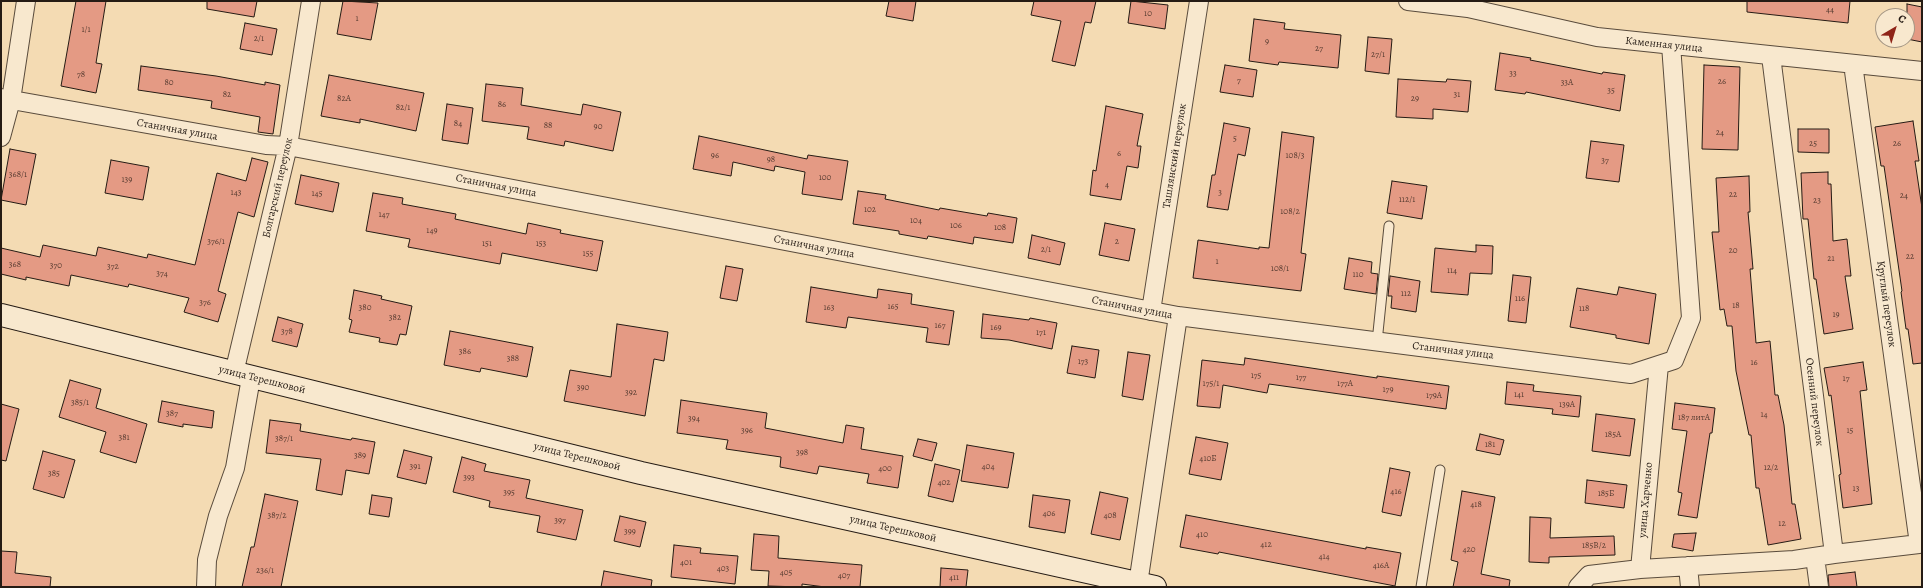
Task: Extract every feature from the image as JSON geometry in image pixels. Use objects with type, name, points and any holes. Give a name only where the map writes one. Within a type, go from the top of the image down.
[{"type":"street","points":[[1,137],[6,99],[26,1]]},
{"type":"street","name":"Болгарский переулок","points":[[206,587],[207,560],[218,516],[235,468],[243,375],[288,146],[311,1]]},
{"type":"street","name":"Ташлянский переулок","points":[[1152,311],[1199,1]]},
{"type":"street","name":"Каменная улица","points":[[1408,1],[1468,8],[1597,38],[1922,72]]},
{"type":"street","points":[[1659,365],[1674,360],[1691,318],[1671,45]]},
{"type":"street","name":"Осенний переулок","points":[[1771,56],[1834,554]]},
{"type":"street","name":"Круглый переулок","points":[[1853,64],[1921,544]]},
{"type":"street","name":"Станичная улица","points":[[6,99],[266,145],[288,146],[1178,316],[1630,374],[1659,365]]},
{"type":"street","name":"улица Терешковой","points":[[1,315],[641,473],[1147,585]]},
{"type":"street","points":[[1147,585],[1178,316]]},
{"type":"street","name":"улица Харченко","points":[[1640,569],[1659,365]]},
{"type":"street","points":[[1578,587],[1589,575],[1640,569],[1794,560],[1921,544]]},
{"type":"street","points":[[1816,557],[1819,587]]},
{"type":"street","points":[[1688,566],[1690,587]]},
{"type":"lane","points":[[1378,342],[1389,226]]},
{"type":"lane","points":[[1421,587],[1440,470]]},
{"type":"building","points":[[76,1],[106,1],[96,63],[102,64],[96,93],[61,86]]},
{"type":"building","points":[[207,1],[257,1],[254,17],[207,9]]},
{"type":"building","points":[[343,1],[378,3],[371,40],[337,34]]},
{"type":"building","points":[[889,1],[916,1],[913,21],[886,16]]},
{"type":"building","points":[[1034,1],[1096,1],[1091,23],[1085,22],[1075,66],[1052,61],[1061,21],[1031,15]]},
{"type":"building","points":[[1131,1],[1168,5],[1165,29],[1128,23]]},
{"type":"building","points":[[1747,1],[1850,1],[1848,23],[1747,12]]},
{"type":"building","points":[[1907,4],[1922,7],[1922,42],[1915,41],[1915,8],[1907,8]]},
{"type":"building","points":[[1254,19],[1285,23],[1284,29],[1341,35],[1338,68],[1279,62],[1278,65],[1249,61]]},
{"type":"building","points":[[245,23],[277,29],[272,55],[240,49]]},
{"type":"building","points":[[1368,37],[1392,39],[1389,74],[1365,71]]},
{"type":"building","points":[[1500,53],[1531,58],[1530,60],[1602,74],[1603,72],[1625,75],[1620,111],[1526,92],[1525,94],[1495,90]]},
{"type":"building","points":[[1225,65],[1257,70],[1253,97],[1220,92]]},
{"type":"building","points":[[1704,65],[1740,67],[1738,150],[1702,149]]},
{"type":"building","points":[[141,66],[216,76],[265,85],[265,82],[280,85],[273,134],[258,132],[260,117],[211,108],[212,101],[138,90]]},
{"type":"building","points":[[329,75],[424,93],[416,131],[360,119],[360,123],[321,116]]},
{"type":"building","points":[[1398,79],[1446,82],[1447,79],[1471,81],[1468,112],[1433,109],[1433,119],[1396,117]]},
{"type":"building","points":[[486,84],[523,88],[521,105],[581,115],[583,104],[621,112],[613,151],[565,141],[564,146],[527,139],[529,127],[482,121]]},
{"type":"building","points":[[447,104],[473,108],[468,144],[442,140]]},
{"type":"building","points":[[1106,106],[1143,114],[1137,146],[1141,146],[1138,168],[1127,166],[1121,200],[1090,195],[1093,170],[1096,171]]},
{"type":"building","points":[[1913,121],[1919,161],[1915,161],[1922,208],[1922,363],[1913,364],[1908,329],[1906,329],[1884,166],[1881,166],[1875,127]]},
{"type":"building","points":[[1224,123],[1250,128],[1245,156],[1238,154],[1228,210],[1207,207],[1212,175],[1215,175]]},
{"type":"building","points":[[1798,129],[1829,129],[1829,153],[1798,152]]},
{"type":"building","points":[[1282,132],[1314,137],[1301,253],[1306,254],[1301,291],[1193,278],[1198,240],[1259,249],[1259,247],[1269,248]]},
{"type":"building","points":[[699,136],[807,159],[808,155],[848,161],[842,200],[802,194],[805,172],[775,166],[774,171],[733,162],[731,176],[693,169]]},
{"type":"building","points":[[1591,141],[1624,145],[1619,182],[1586,178]]},
{"type":"building","points":[[10,149],[36,154],[26,205],[1,200]]},
{"type":"building","points":[[252,158],[268,162],[254,217],[238,212],[218,291],[226,294],[218,322],[184,312],[189,298],[129,284],[128,287],[71,275],[69,286],[26,277],[26,280],[1,274],[1,248],[40,257],[43,245],[96,256],[98,247],[147,258],[148,254],[195,265],[217,173],[246,181]]},
{"type":"building","points":[[111,160],[149,167],[143,200],[105,193]]},
{"type":"building","points":[[1828,172],[1828,184],[1831,184],[1833,241],[1847,239],[1851,276],[1845,276],[1853,329],[1824,334],[1816,279],[1814,279],[1808,219],[1803,219],[1801,173]]},
{"type":"building","points":[[301,175],[339,183],[333,212],[295,204]]},
{"type":"building","points":[[1749,176],[1750,212],[1748,212],[1753,269],[1750,269],[1756,343],[1770,341],[1775,395],[1778,395],[1784,425],[1792,504],[1795,504],[1801,539],[1768,545],[1759,488],[1756,488],[1751,435],[1749,435],[1736,371],[1732,326],[1727,326],[1724,309],[1720,310],[1712,232],[1719,232],[1716,178]]},
{"type":"building","points":[[1392,181],[1427,186],[1422,219],[1387,213]]},
{"type":"building","points":[[858,191],[886,195],[885,199],[939,210],[940,208],[987,216],[988,213],[1017,218],[1013,243],[974,237],[973,244],[928,236],[927,239],[899,234],[899,231],[853,224]]},
{"type":"building","points":[[373,193],[403,198],[402,204],[456,214],[455,219],[526,234],[528,223],[561,230],[560,233],[603,241],[597,271],[502,253],[500,264],[408,247],[410,239],[366,231]]},
{"type":"building","points":[[1105,223],[1135,229],[1129,261],[1099,255]]},
{"type":"building","points":[[1032,235],[1065,243],[1060,265],[1028,258]]},
{"type":"building","points":[[1476,245],[1493,246],[1492,274],[1470,273],[1468,295],[1431,292],[1435,248],[1476,252]]},
{"type":"building","points":[[1349,258],[1372,262],[1371,273],[1378,274],[1376,294],[1344,289]]},
{"type":"building","points":[[726,266],[743,269],[737,301],[720,298]]},
{"type":"building","points":[[1513,275],[1531,277],[1526,323],[1508,321]]},
{"type":"building","points":[[1390,276],[1420,281],[1416,312],[1391,308],[1392,296],[1388,296]]},
{"type":"building","points":[[811,287],[877,298],[878,289],[912,294],[911,304],[954,311],[949,345],[926,342],[928,328],[848,317],[846,328],[806,322]]},
{"type":"building","points":[[1619,287],[1656,294],[1649,344],[1616,338],[1616,335],[1570,327],[1577,288],[1617,295]]},
{"type":"building","points":[[354,290],[382,296],[381,299],[412,306],[406,335],[400,334],[397,345],[379,342],[380,338],[349,332],[352,320],[349,319]]},
{"type":"building","points":[[983,314],[1029,320],[1030,318],[1057,323],[1052,349],[1009,340],[981,338]]},
{"type":"building","points":[[278,317],[303,324],[297,347],[272,341]]},
{"type":"building","points":[[617,324],[668,332],[664,361],[654,359],[645,416],[564,401],[570,370],[611,377]]},
{"type":"building","points":[[450,331],[533,347],[527,377],[481,368],[480,372],[444,365]]},
{"type":"building","points":[[1072,346],[1099,350],[1095,378],[1067,373]]},
{"type":"building","points":[[1128,352],[1150,355],[1143,400],[1122,396]]},
{"type":"building","points":[[1245,358],[1377,378],[1377,376],[1449,386],[1446,409],[1269,384],[1267,393],[1223,385],[1220,408],[1197,406],[1202,360],[1244,365]]},
{"type":"building","points":[[1863,362],[1867,390],[1860,391],[1872,504],[1843,508],[1839,475],[1841,474],[1831,395],[1829,396],[1824,368]]},
{"type":"building","points":[[70,380],[101,389],[96,408],[147,424],[136,463],[100,452],[106,432],[59,417]]},
{"type":"building","points":[[1507,382],[1534,385],[1533,391],[1581,396],[1579,417],[1552,414],[1553,409],[1505,404]]},
{"type":"building","points":[[681,400],[767,413],[765,428],[843,443],[846,425],[864,428],[861,449],[903,456],[898,488],[867,483],[869,474],[819,466],[817,474],[780,467],[781,457],[726,449],[728,440],[677,433]]},
{"type":"building","points":[[162,401],[214,411],[212,428],[183,424],[183,427],[158,422]]},
{"type":"building","points":[[1675,403],[1715,408],[1697,518],[1678,515],[1682,493],[1678,492],[1687,431],[1672,429]]},
{"type":"building","points":[[1,404],[19,409],[6,461],[1,460]]},
{"type":"building","points":[[1596,414],[1635,419],[1630,456],[1592,451]]},
{"type":"building","points":[[270,420],[301,424],[300,431],[351,440],[352,438],[375,442],[369,474],[346,470],[342,495],[316,490],[321,459],[266,453]]},
{"type":"building","points":[[1480,434],[1504,440],[1500,455],[1476,450]]},
{"type":"building","points":[[1196,437],[1228,443],[1221,480],[1189,474]]},
{"type":"building","points":[[918,439],[937,443],[932,461],[913,456]]},
{"type":"building","points":[[967,445],[1014,453],[1008,488],[961,481]]},
{"type":"building","points":[[404,450],[432,457],[426,484],[397,477]]},
{"type":"building","points":[[43,451],[75,460],[64,498],[33,489]]},
{"type":"building","points":[[462,457],[486,464],[484,471],[530,480],[526,498],[583,510],[576,540],[537,532],[540,516],[489,507],[490,501],[453,492]]},
{"type":"building","points":[[935,464],[960,470],[953,502],[928,496]]},
{"type":"building","points":[[1390,468],[1410,472],[1401,516],[1382,512]]},
{"type":"building","points":[[1587,480],[1627,485],[1624,508],[1585,503]]},
{"type":"building","points":[[1462,491],[1495,497],[1481,574],[1510,580],[1509,587],[1453,587],[1458,562],[1451,560]]},
{"type":"building","points":[[1100,492],[1128,498],[1120,540],[1091,534]]},
{"type":"building","points":[[265,494],[298,501],[281,587],[242,587],[251,547],[254,547]]},
{"type":"building","points":[[372,495],[392,498],[389,517],[369,514]]},
{"type":"building","points":[[1033,495],[1070,500],[1065,533],[1029,527]]},
{"type":"building","points":[[1186,515],[1366,549],[1366,547],[1401,553],[1395,586],[1219,552],[1218,554],[1180,547]]},
{"type":"building","points":[[620,516],[646,522],[640,547],[614,541]]},
{"type":"building","points":[[1530,517],[1551,518],[1550,538],[1614,536],[1615,555],[1549,557],[1549,563],[1529,562]]},
{"type":"building","points":[[1696,533],[1693,551],[1672,547],[1674,534]]},
{"type":"building","points":[[754,534],[779,536],[778,558],[862,565],[860,587],[825,587],[802,584],[802,587],[768,586],[769,571],[751,570]]},
{"type":"building","points":[[674,545],[701,548],[700,553],[738,556],[735,584],[671,577]]},
{"type":"building","points":[[1,551],[17,552],[15,573],[51,577],[50,587],[1,587]]},
{"type":"building","points":[[941,568],[968,570],[966,587],[940,587]]},
{"type":"building","points":[[604,571],[652,580],[651,587],[601,587]]},
{"type":"building","points":[[1855,572],[1857,587],[1829,587],[1828,575]]}]
